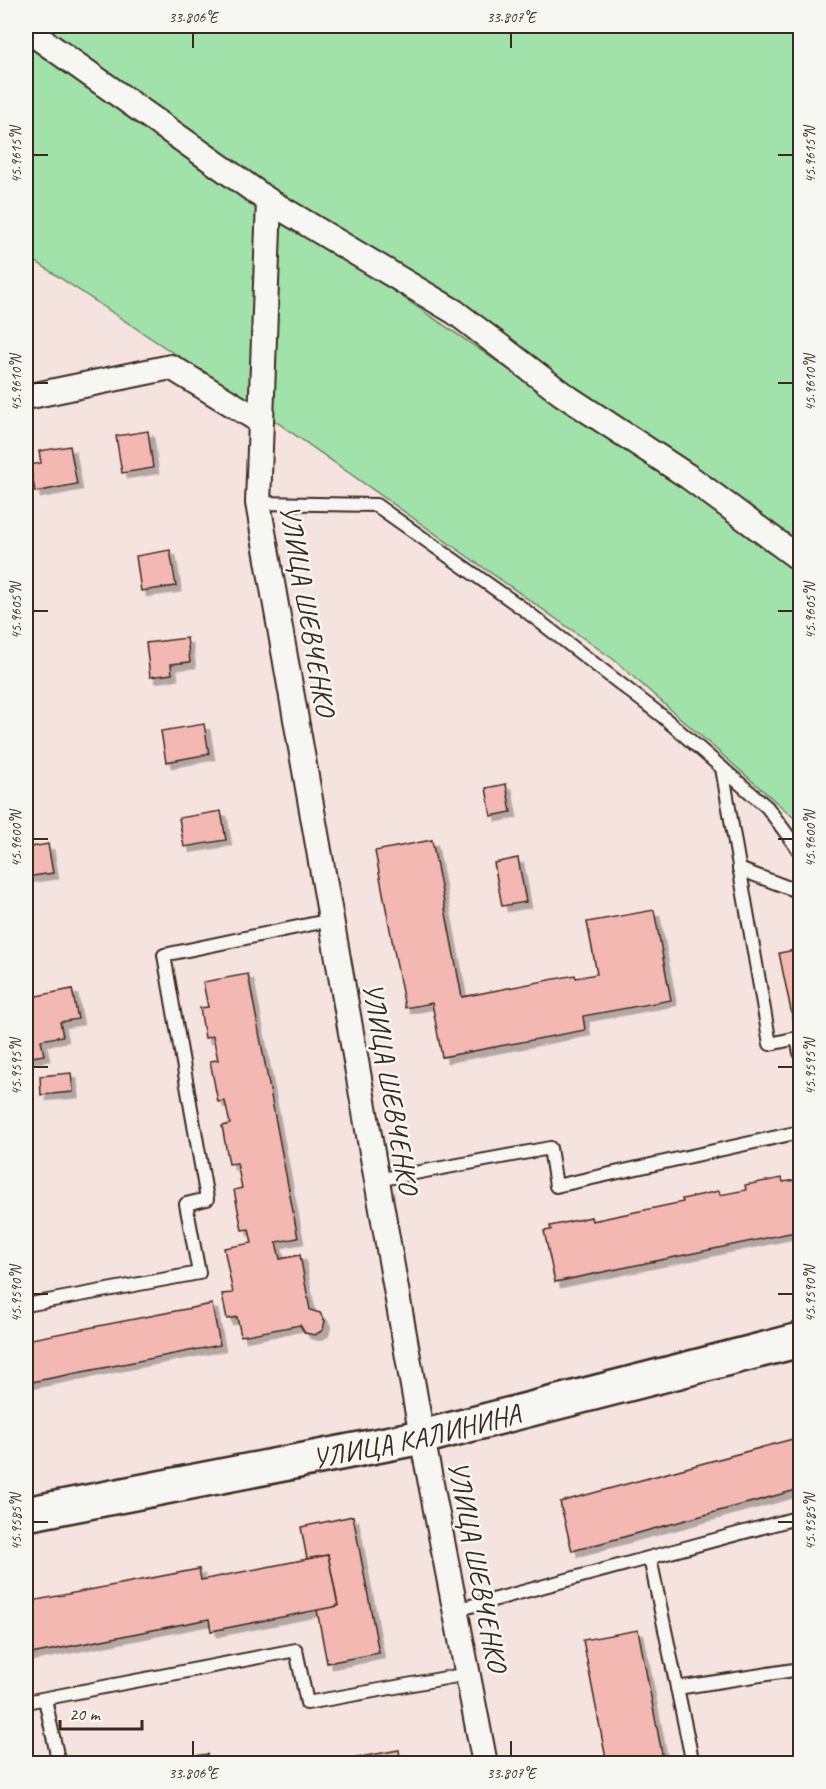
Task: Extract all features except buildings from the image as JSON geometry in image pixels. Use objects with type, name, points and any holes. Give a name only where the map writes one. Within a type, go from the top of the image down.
[{"type":"main road","name":"УЛИЦА КАЛИНИНА","points":[[26,1514],[422,1437],[801,1340]]},
{"type":"street","points":[[26,29],[269,201],[455,312],[561,393],[689,477],[801,559]]},
{"type":"street","name":"УЛИЦА ШЕВЧЕНКО","points":[[269,201],[258,502],[422,1437],[485,1764]]},
{"type":"street","points":[[26,397],[171,367],[260,421]]},
{"type":"lane","points":[[258,502],[376,505],[532,615],[662,716],[767,807],[801,852]]},
{"type":"lane","points":[[722,768],[770,1044],[798,1038],[801,1053]]},
{"type":"lane","points":[[739,869],[801,892]]},
{"type":"lane","points":[[26,1305],[200,1274],[186,1204],[207,1199],[164,955],[331,920]]},
{"type":"lane","points":[[377,1180],[550,1148],[556,1186],[801,1132]]},
{"type":"lane","points":[[456,1610],[801,1517]]},
{"type":"lane","points":[[650,1558],[693,1764]]},
{"type":"lane","points":[[26,1702],[296,1650],[307,1703],[468,1674]]},
{"type":"lane","points":[[677,1688],[801,1670]]},
{"type":"lane","points":[[45,1699],[59,1764]]},
{"type":"green space","points":[[27,26],[800,26],[800,549]]},
{"type":"green space","points":[[26,38],[260,200],[253,406],[26,255]]},
{"type":"green space","points":[[275,210],[800,568],[800,823],[613,659],[267,415]]}]
